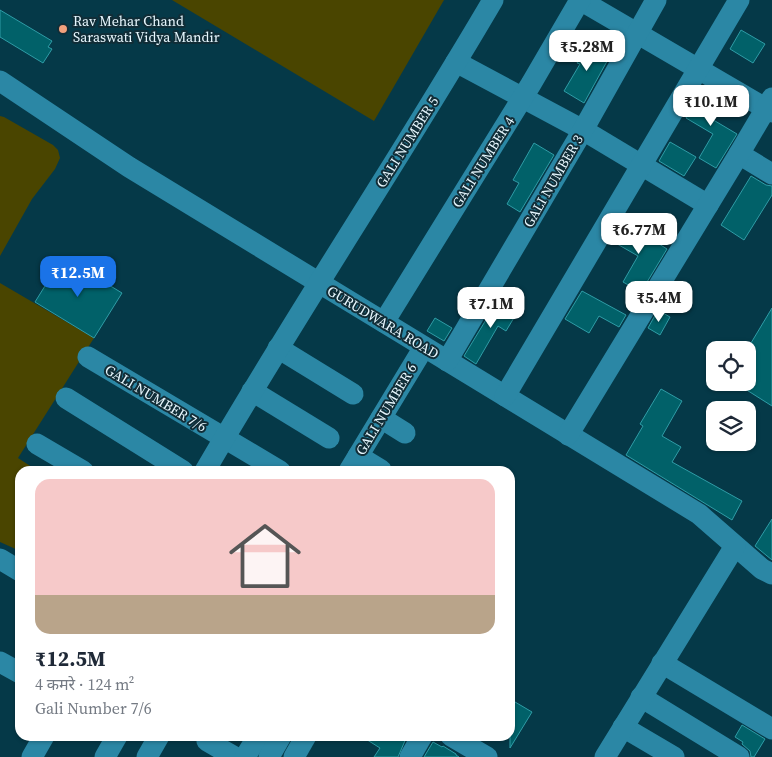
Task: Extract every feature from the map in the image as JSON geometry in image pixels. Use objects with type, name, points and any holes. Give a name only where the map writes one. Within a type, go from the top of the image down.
[{"type":"street","name":"GALI NUMBER 5","points":[[208,466],[318,282],[456,62],[492,0]]},
{"type":"street","points":[[568,434],[770,106],[699,69],[580,0]]},
{"type":"street","name":"GALI NUMBER 4","points":[[384,322],[580,0]]},
{"type":"street","name":"GALI NUMBER 3","points":[[447,361],[583,130],[656,0]]},
{"type":"street","points":[[506,396],[739,0]]},
{"type":"street","points":[[456,62],[583,130],[708,205]]},
{"type":"street","name":"GURUDWARA ROAD","points":[[0,81],[128,167],[699,514],[767,571]]},
{"type":"street","points":[[739,154],[772,174]]},
{"type":"street","name":"GALI NUMBER 6","points":[[354,463],[424,347]]},
{"type":"street","points":[[278,348],[353,394]]},
{"type":"street","name":"GALI NUMBER 7/6","points":[[88,357],[272,466]]},
{"type":"street","points":[[252,391],[328,438]]},
{"type":"street","points":[[66,398],[175,466]]},
{"type":"street","points":[[381,418],[405,433]]},
{"type":"street","points":[[36,444],[74,466]]},
{"type":"street","points":[[605,757],[735,546]]},
{"type":"street","points":[[0,559],[15,568]]},
{"type":"street","points":[[0,662],[15,671]]},
{"type":"street","points":[[662,663],[772,730]]},
{"type":"street","points":[[641,697],[739,757]]},
{"type":"street","points":[[623,727],[674,757]]},
{"type":"street","points":[[32,757],[41,741]]},
{"type":"street","points":[[104,757],[114,741]]},
{"type":"street","points":[[147,757],[156,741]]},
{"type":"street","points":[[245,757],[255,741]]},
{"type":"street","points":[[269,757],[278,741]]},
{"type":"street","points":[[294,757],[303,741]]},
{"type":"street","points":[[410,757],[419,741]]},
{"type":"street","points":[[459,746],[486,757]]},
{"type":"shaded area","points":[[172,0],[444,0],[374,121]]},
{"type":"shaded area","points":[[0,116],[53,145],[58,150],[60,158],[55,169],[32,199],[0,256]]},
{"type":"shaded area","points":[[0,283],[94,338],[18,458],[30,466],[15,466],[15,549],[0,542]]},
{"type":"building","points":[[0,10],[52,41],[48,47],[52,49],[43,63],[0,37]]},
{"type":"building","points":[[741,30],[765,44],[753,63],[730,49]]},
{"type":"building","points":[[590,42],[611,54],[584,103],[564,91],[580,64],[577,63]]},
{"type":"building","points":[[703,86],[722,98],[710,118],[737,134],[716,168],[699,158],[713,134],[686,118]]},
{"type":"building","points":[[670,142],[696,157],[684,176],[659,161]]},
{"type":"building","points":[[534,143],[554,155],[520,212],[507,204],[519,183],[513,180]]},
{"type":"building","points":[[751,176],[766,185],[772,186],[772,195],[744,240],[721,225]]},
{"type":"building","points":[[623,221],[667,249],[641,292],[623,282],[638,256],[612,241]]},
{"type":"building","points":[[63,257],[122,293],[94,338],[35,302]]},
{"type":"building","points":[[582,291],[626,315],[619,327],[599,316],[589,333],[565,319]]},
{"type":"building","points":[[498,300],[518,311],[506,331],[498,326],[476,364],[464,356]]},
{"type":"building","points":[[772,308],[772,406],[748,391],[756,391],[756,341],[752,341]]},
{"type":"building","points":[[658,310],[670,317],[660,335],[648,328]]},
{"type":"building","points":[[435,318],[452,328],[444,341],[427,331]]},
{"type":"building","points":[[661,389],[682,401],[662,436],[681,447],[672,462],[742,501],[732,520],[626,455],[643,426],[640,424]]},
{"type":"building","points":[[772,519],[772,560],[755,546]]},
{"type":"building","points":[[515,702],[532,712],[515,740]]},
{"type":"building","points":[[742,725],[765,739],[754,757],[751,757],[750,751],[742,744],[743,742],[735,737]]},
{"type":"building","points":[[369,741],[405,741],[398,757],[374,757],[380,748]]},
{"type":"building","points":[[433,742],[443,746],[459,757],[424,757]]},
{"type":"place","name":"Rav Mehar Chand Saraswati Vidya Mandir","points":[[63,29]]}]
